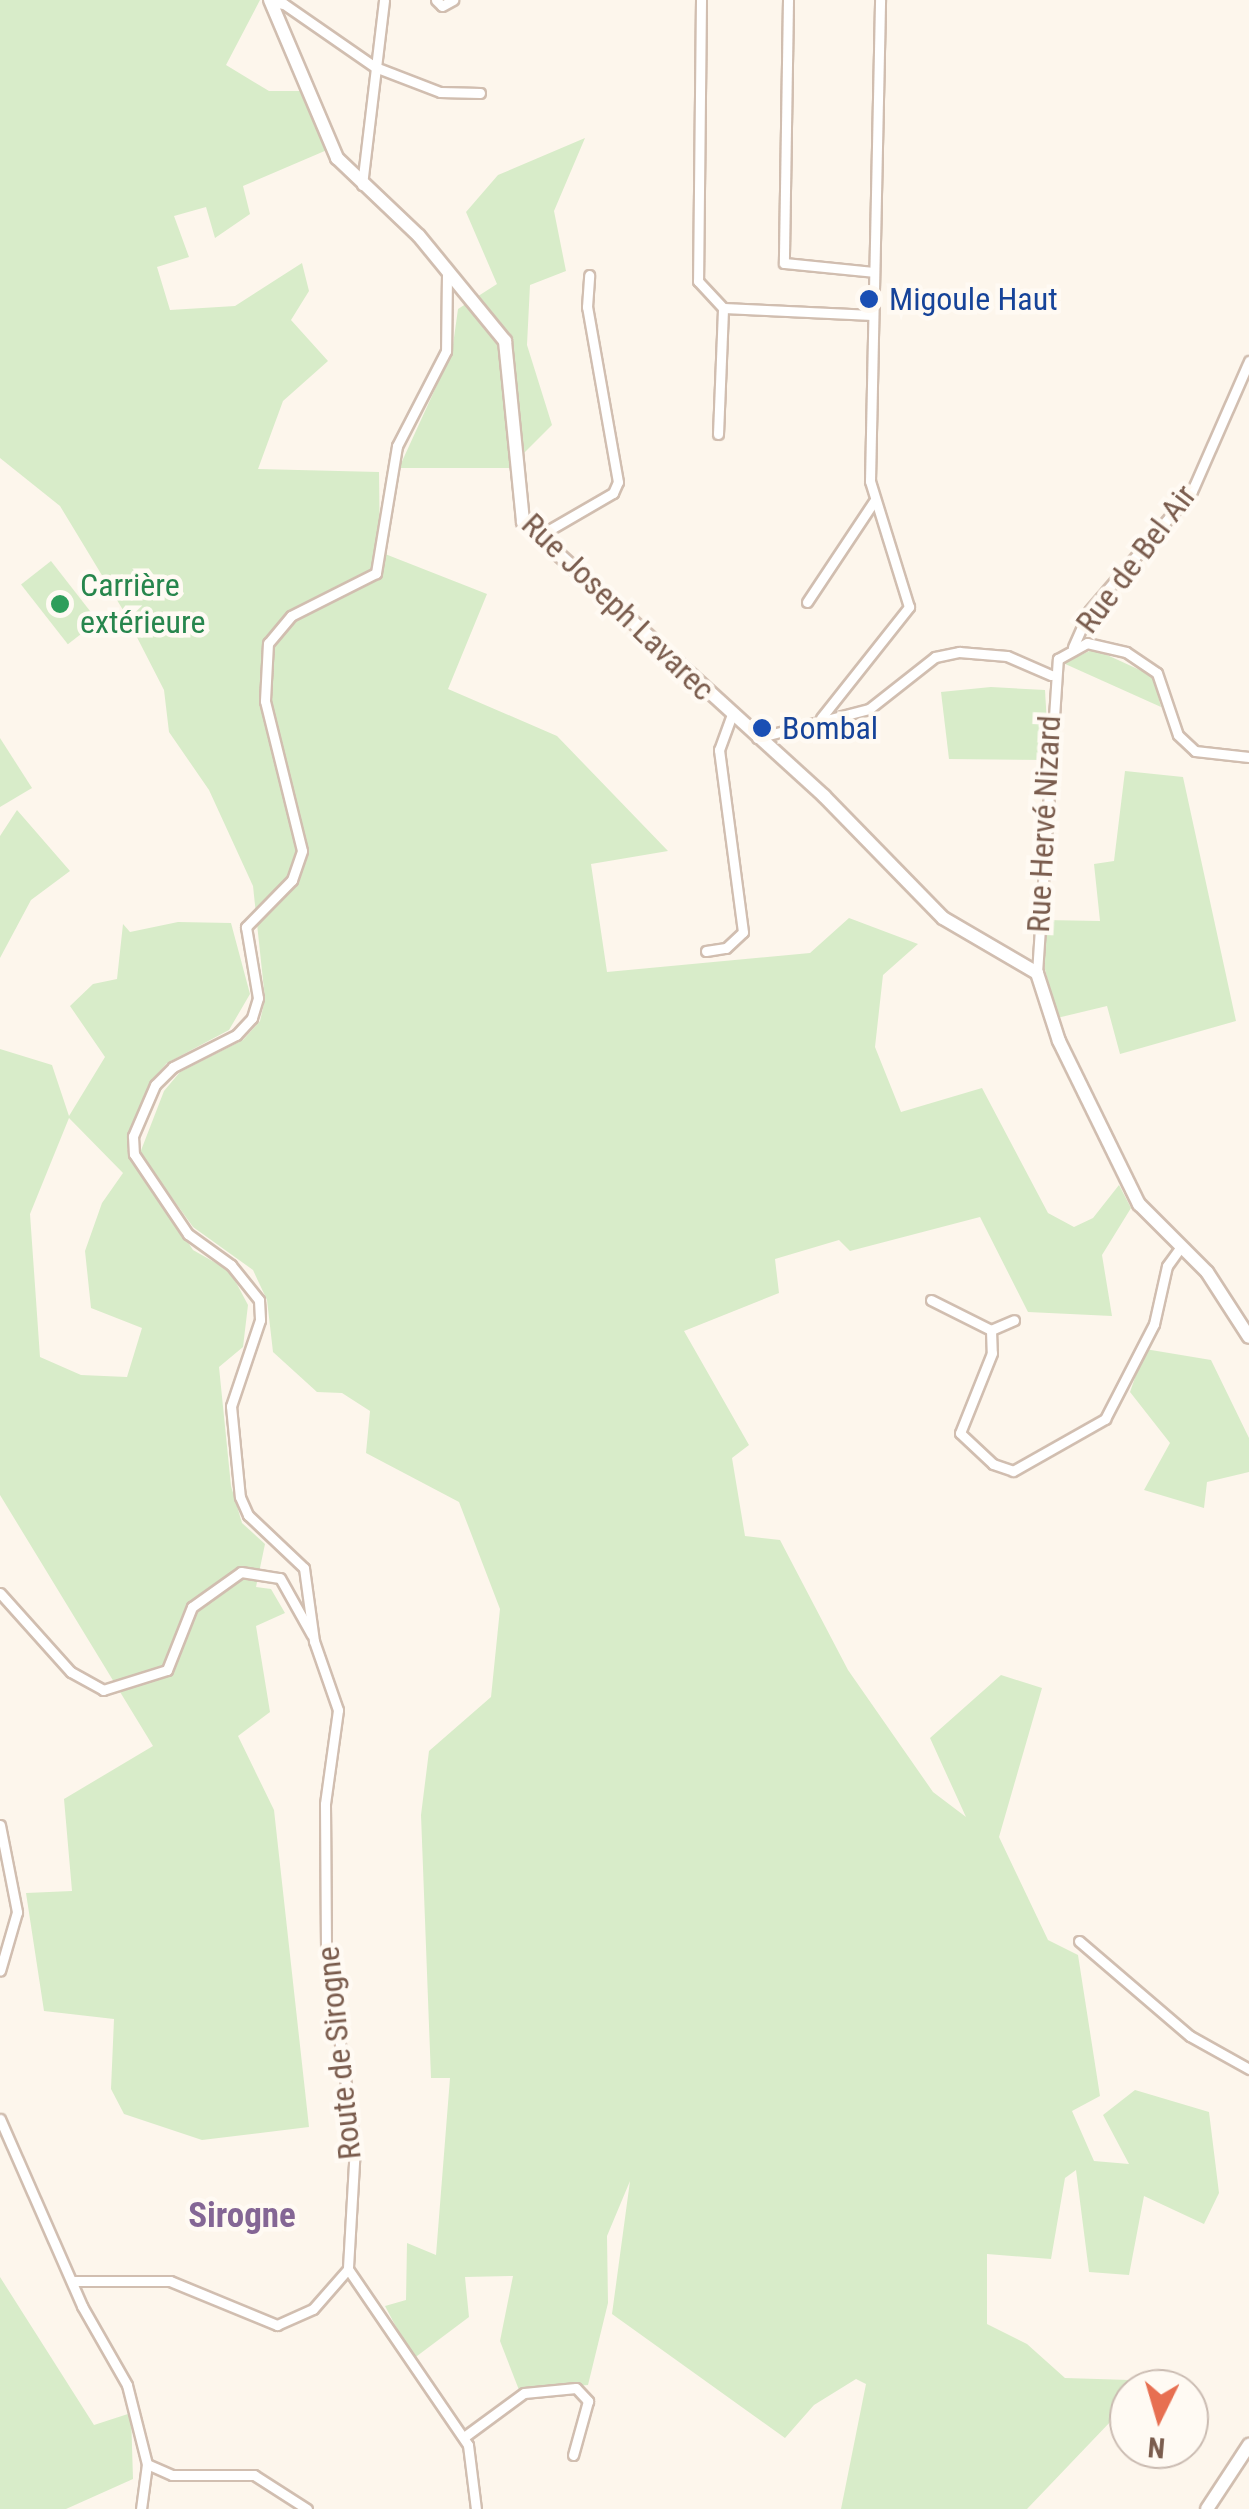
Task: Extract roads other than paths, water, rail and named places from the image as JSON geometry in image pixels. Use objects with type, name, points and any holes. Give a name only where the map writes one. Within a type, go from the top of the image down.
[{"type":"street","points":[[362,187],[363,152],[384,0]]},
{"type":"street","points":[[436,0],[452,0]]},
{"type":"street","points":[[701,0],[696,267],[698,280],[723,308],[718,434]]},
{"type":"street","points":[[788,0],[784,263],[874,272]]},
{"type":"street","points":[[821,718],[908,607],[874,501],[873,314],[880,0]]},
{"type":"street","points":[[270,1],[284,4],[374,67],[440,92],[480,93]]},
{"type":"street","name":"Rue Joseph Lavarec","points":[[270,1],[338,158],[362,187],[419,236],[506,341],[517,508],[537,537],[844,816],[943,918],[1037,973]]},
{"type":"street","points":[[347,169],[363,152]]},
{"type":"street","name":"Route de Sirogne","points":[[348,2269],[355,2146],[326,1948],[325,1804],[338,1710],[314,1637],[304,1568],[248,1515],[233,1459],[231,1406],[260,1320],[259,1300],[231,1265],[188,1234],[134,1154],[133,1136],[155,1085],[252,1018],[258,998],[246,926],[292,880],[302,851],[265,701],[268,643],[290,616],[376,573],[398,446],[446,351],[447,274]]},
{"type":"street","points":[[537,537],[613,493],[618,482],[587,307],[589,275]]},
{"type":"street","points":[[723,308],[873,314]]},
{"type":"street","name":"Rue de Bel Air","points":[[1051,675],[1073,647],[1088,611],[1192,491],[1249,360]]},
{"type":"street","points":[[807,602],[874,501]]},
{"type":"street","points":[[1073,647],[1104,643],[1126,652],[1158,673],[1178,736],[1195,751],[1249,757]]},
{"type":"street","points":[[755,739],[821,718],[858,712],[886,700],[935,657],[959,652],[1007,656],[1051,675]]},
{"type":"street","name":"Rue Hervé Nizard","points":[[1037,973],[1052,786],[1051,675]]},
{"type":"street","points":[[838,699],[858,712]]},
{"type":"street","points":[[706,951],[726,948],[742,932],[718,750],[731,717]]},
{"type":"street","points":[[1037,973],[1058,1042],[1148,1219],[1207,1272],[1249,1337]]},
{"type":"street","points":[[991,1330],[992,1353],[960,1433],[992,1464],[1013,1472],[1105,1418],[1154,1324],[1167,1266],[1180,1248]]},
{"type":"street","points":[[931,1300],[991,1330]]},
{"type":"street","points":[[991,1330],[1014,1320]]},
{"type":"street","points":[[0,1593],[70,1672],[103,1690],[167,1670],[192,1607],[241,1572],[280,1578],[314,1637]]},
{"type":"street","points":[[0,1826],[18,1912],[0,1971]]},
{"type":"street","points":[[1079,1941],[1190,2036],[1249,2069]]},
{"type":"street","points":[[0,2119],[73,2282],[127,2385],[147,2464],[142,2509]]},
{"type":"street","points":[[73,2282],[170,2281],[277,2325],[313,2310],[348,2269],[464,2438],[477,2473],[476,2509]]},
{"type":"street","points":[[464,2438],[524,2393],[576,2388],[588,2400],[573,2455]]},
{"type":"street","points":[[1207,2509],[1249,2445]]},
{"type":"street","points":[[147,2464],[172,2474],[254,2475],[306,2509]]},
{"type":"place","name":"Migoule Haut","points":[[869,299]]},
{"type":"place","name":"Carrière extérieure","points":[[60,604]]},
{"type":"place","name":"Bombal","points":[[762,728]]},
{"type":"district","name":"Sirogne","points":[[242,2216]]}]
